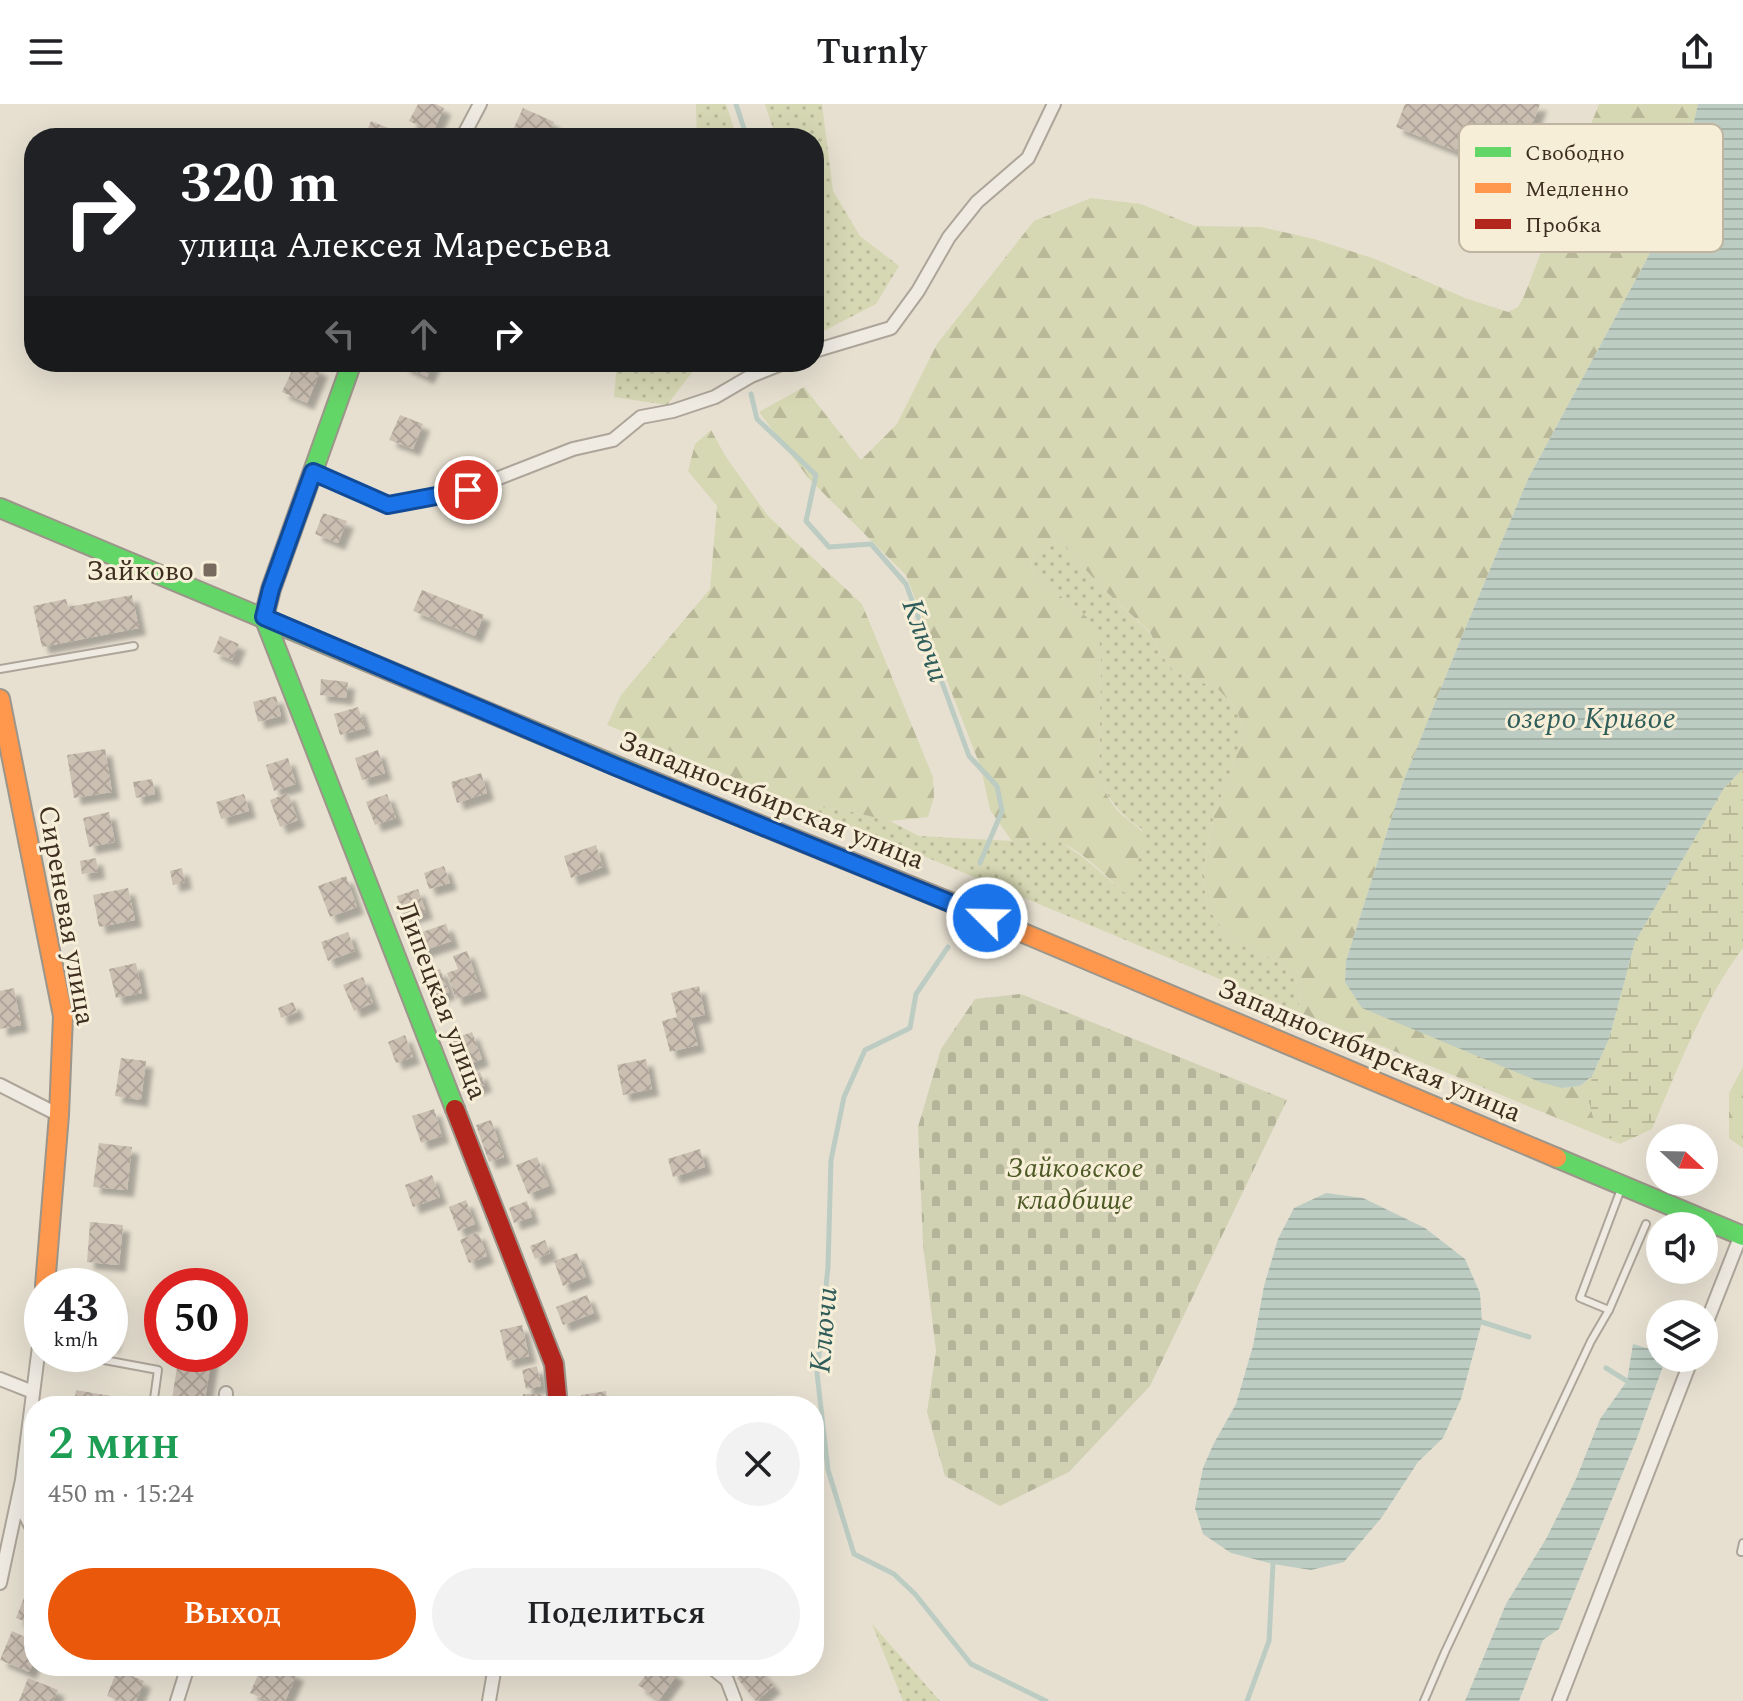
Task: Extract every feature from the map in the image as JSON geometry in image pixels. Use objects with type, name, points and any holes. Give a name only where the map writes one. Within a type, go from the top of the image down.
[{"type":"main road","points":[[264,617],[271,589],[348,372]]},
{"type":"main road","name":"Западносибирская улица","points":[[0,508],[614,766],[931,894],[1742,1236]]},
{"type":"main road","name":"Липецкая улица","points":[[264,617],[554,1364],[557,1396]]},
{"type":"main road","name":"Сиреневая улица","points":[[0,699],[63,1016],[59,1115],[46,1268]]},
{"type":"street","points":[[467,128],[480,104]]},
{"type":"street","points":[[824,348],[891,328],[918,291],[949,237],[977,202],[1028,158],[1054,104]]},
{"type":"street","points":[[313,472],[388,505],[468,490],[573,449],[613,440],[641,417],[673,411],[715,397],[761,372]]},
{"type":"street","points":[[0,1085],[59,1115]]},
{"type":"street","points":[[1716,1300],[1742,1236]]},
{"type":"street","points":[[32,1396],[37,1372]]},
{"type":"street","points":[[1559,1701],[1687,1372]]},
{"type":"street","points":[[0,1379],[33,1392]]},
{"type":"street","points":[[0,1583],[24,1457]]},
{"type":"street","points":[[18,1501],[24,1513]]},
{"type":"street","points":[[177,1701],[185,1676]]},
{"type":"street","points":[[489,1701],[493,1676]]},
{"type":"street","points":[[722,1676],[727,1680],[735,1701]]},
{"type":"lane","points":[[0,669],[134,646]]},
{"type":"lane","points":[[1609,1310],[1580,1298],[1622,1186]]},
{"type":"lane","points":[[1424,1701],[1591,1341],[1609,1310],[1646,1224]]},
{"type":"lane","points":[[128,1364],[158,1370],[154,1396]]},
{"type":"lane","points":[[1743,1543],[1743,1552]]},
{"type":"green space","points":[[696,104],[726,104],[734,128],[697,128]]},
{"type":"green space","points":[[765,104],[822,104],[833,191],[860,236],[899,266],[876,304],[824,331],[824,128],[773,128]]},
{"type":"green space","points":[[1599,104],[1698,104],[1693,124],[1591,124]]},
{"type":"green space","points":[[1091,198],[1141,204],[1195,226],[1261,227],[1314,239],[1375,259],[1465,298],[1508,312],[1518,307],[1541,252],[1650,252],[1528,479],[1460,641],[1402,785],[1346,961],[1345,982],[1562,1088],[1580,1086],[1592,1076],[1590,1100],[1593,1115],[1620,1144],[1299,1012],[1300,991],[1293,975],[1279,962],[1230,940],[1208,908],[1202,875],[1214,815],[1244,736],[1237,709],[1218,689],[1174,671],[1161,655],[1150,632],[1101,587],[1064,545],[1056,541],[1033,555],[1031,567],[1035,576],[1088,618],[1098,632],[1101,651],[1099,776],[1114,806],[1146,837],[1125,893],[1066,845],[1043,838],[1012,841],[990,810],[981,768],[906,575],[810,480],[759,412],[804,387],[861,460],[897,424],[937,344],[1034,221]]},
{"type":"green space","points":[[616,372],[692,372],[667,405],[614,397]]},
{"type":"green space","points":[[711,430],[726,457],[768,516],[862,604],[933,777],[934,797],[928,817],[890,821],[840,809],[803,806],[607,725],[621,695],[710,589],[717,506],[688,471],[695,444]]},
{"type":"green space","points":[[1056,541],[1064,545],[1101,587],[1150,633],[1161,655],[1174,671],[1218,689],[1237,709],[1244,736],[1214,815],[1202,875],[1208,908],[1230,940],[1279,962],[1293,975],[1300,991],[1299,1012],[803,806],[840,809],[890,821],[919,836],[1012,841],[1043,837],[1061,842],[1125,893],[1142,829],[1116,806],[1099,776],[1101,651],[1088,618],[1035,576],[1031,566],[1033,555]]},
{"type":"green space","points":[[1743,769],[1743,948],[1703,1012],[1654,1124],[1646,1124],[1646,1132],[1620,1144],[1594,1121],[1588,1098],[1592,1076],[1609,1039],[1635,942],[1724,788]]},
{"type":"green space","name":"Зайковское кладбище","points":[[1021,994],[1287,1100],[1150,1386],[1069,1472],[1000,1506],[945,1476],[927,1412],[936,1351],[923,1244],[918,1127],[941,1049],[975,999]]},
{"type":"green space","points":[[1743,1067],[1743,1148],[1729,1138],[1729,1093]]},
{"type":"green space","points":[[872,1624],[940,1701],[903,1701]]},
{"type":"water","name":"озеро Кривое","points":[[1698,104],[1743,104],[1743,769],[1724,788],[1635,942],[1609,1039],[1592,1076],[1580,1086],[1562,1088],[1540,1082],[1362,1008],[1345,982],[1346,961],[1402,785],[1528,479],[1650,252],[1723,252],[1723,124],[1693,124]]},
{"type":"water","points":[[1326,1193],[1363,1198],[1425,1228],[1465,1259],[1480,1293],[1482,1322],[1461,1399],[1443,1438],[1418,1462],[1382,1517],[1344,1562],[1311,1570],[1231,1553],[1203,1534],[1195,1508],[1203,1468],[1236,1404],[1278,1239],[1294,1208]]},
{"type":"water","points":[[1633,1344],[1646,1348],[1646,1372],[1661,1372],[1559,1629],[1543,1640],[1519,1701],[1465,1701],[1506,1604],[1546,1539],[1576,1479],[1600,1419],[1627,1381]]},
{"type":"building","points":[[418,104],[436,104],[444,108],[435,128],[424,128],[409,121]]},
{"type":"building","points":[[1405,104],[1540,104],[1532,124],[1459,124],[1459,152],[1396,127]]},
{"type":"building","points":[[523,108],[554,122],[551,128],[514,128]]},
{"type":"building","points":[[371,121],[388,128],[368,128]]},
{"type":"building","points":[[291,372],[320,372],[307,403],[282,392]]},
{"type":"building","points":[[400,415],[423,424],[413,449],[389,440]]},
{"type":"building","points":[[323,513],[347,521],[338,543],[315,534]]},
{"type":"building","points":[[422,590],[484,615],[475,636],[413,611]]},
{"type":"building","points":[[132,595],[139,628],[42,647],[33,606],[66,599],[68,607]]},
{"type":"building","points":[[220,636],[239,644],[232,660],[213,652]]},
{"type":"building","points":[[321,679],[348,682],[346,698],[320,695]]},
{"type":"building","points":[[276,696],[281,716],[258,722],[253,702]]},
{"type":"building","points":[[358,707],[365,728],[340,735],[334,714]]},
{"type":"building","points":[[105,749],[112,792],[74,798],[67,755]]},
{"type":"building","points":[[378,750],[385,773],[362,780],[355,758]]},
{"type":"building","points":[[288,758],[296,784],[274,791],[266,765]]},
{"type":"building","points":[[481,773],[487,793],[457,803],[451,782]]},
{"type":"building","points":[[152,779],[155,794],[136,798],[133,782]]},
{"type":"building","points":[[288,793],[298,820],[280,827],[270,800]]},
{"type":"building","points":[[244,794],[249,811],[221,819],[216,802]]},
{"type":"building","points":[[387,794],[396,818],[375,825],[366,802]]},
{"type":"building","points":[[109,812],[115,842],[89,847],[83,818]]},
{"type":"building","points":[[596,845],[603,867],[571,878],[564,856]]},
{"type":"building","points":[[96,858],[98,872],[82,874],[80,861]]},
{"type":"building","points":[[444,866],[450,883],[429,889],[424,873]]},
{"type":"building","points":[[182,868],[185,882],[173,885],[170,871]]},
{"type":"building","points":[[346,876],[357,907],[330,917],[318,886]]},
{"type":"building","points":[[128,888],[135,920],[99,927],[93,895]]},
{"type":"building","points":[[418,889],[426,912],[404,919],[397,896]]},
{"type":"building","points":[[446,924],[452,941],[419,952],[413,935]]},
{"type":"building","points":[[348,932],[355,951],[328,961],[321,942]]},
{"type":"building","points":[[467,951],[481,991],[456,999],[447,973],[458,969],[453,956]]},
{"type":"building","points":[[136,963],[142,993],[116,998],[109,969]]},
{"type":"building","points":[[440,969],[449,992],[436,997],[427,973]]},
{"type":"building","points":[[363,977],[373,1003],[354,1011],[343,985]]},
{"type":"building","points":[[699,986],[705,1015],[691,1018],[698,1045],[670,1052],[662,1021],[677,1017],[671,993]]},
{"type":"building","points":[[14,988],[21,1025],[0,1029],[0,991]]},
{"type":"building","points":[[293,1002],[297,1012],[281,1018],[278,1008]]},
{"type":"building","points":[[472,1032],[482,1059],[458,1068],[448,1041]]},
{"type":"building","points":[[405,1035],[413,1057],[396,1063],[388,1042]]},
{"type":"building","points":[[121,1058],[146,1061],[141,1100],[115,1096]]},
{"type":"building","points":[[646,1059],[652,1089],[623,1095],[617,1065]]},
{"type":"building","points":[[480,1072],[485,1085],[469,1090],[465,1077]]},
{"type":"building","points":[[434,1109],[442,1136],[421,1143],[412,1116]]},
{"type":"building","points":[[491,1120],[504,1157],[489,1162],[476,1125]]},
{"type":"building","points":[[99,1143],[132,1147],[127,1190],[93,1187]]},
{"type":"building","points":[[700,1149],[705,1167],[673,1177],[668,1159]]},
{"type":"building","points":[[537,1157],[549,1186],[528,1194],[516,1165]]},
{"type":"building","points":[[432,1175],[440,1197],[413,1207],[405,1185]]},
{"type":"building","points":[[466,1200],[475,1224],[458,1231],[449,1207]]},
{"type":"building","points":[[527,1201],[532,1217],[514,1223],[509,1208]]},
{"type":"building","points":[[90,1222],[123,1225],[119,1265],[87,1262]]},
{"type":"building","points":[[478,1232],[487,1256],[469,1263],[460,1240]]},
{"type":"building","points":[[545,1240],[550,1253],[535,1259],[530,1246]]},
{"type":"building","points":[[577,1253],[586,1277],[563,1286],[554,1261]]},
{"type":"building","points":[[587,1295],[594,1313],[563,1325],[556,1307]]},
{"type":"building","points":[[522,1325],[529,1356],[507,1361],[500,1330]]},
{"type":"building","points":[[537,1366],[541,1386],[526,1389],[522,1370]]},
{"type":"building","points":[[176,1372],[209,1372],[206,1396],[173,1396]]},
{"type":"building","points":[[76,1390],[111,1396],[75,1396]]},
{"type":"building","points":[[606,1391],[607,1396],[581,1396]]},
{"type":"building","points":[[24,1598],[24,1621],[16,1618]]},
{"type":"building","points":[[12,1631],[24,1636],[24,1670],[0,1660]]},
{"type":"building","points":[[115,1676],[132,1676],[144,1681],[136,1701],[119,1701],[107,1696]]},
{"type":"building","points":[[258,1676],[296,1676],[285,1701],[269,1701],[250,1693]]},
{"type":"building","points":[[645,1676],[676,1676],[659,1700],[638,1685]]},
{"type":"building","points":[[765,1676],[774,1686],[756,1701],[737,1678]]},
{"type":"building","points":[[28,1678],[58,1690],[53,1701],[19,1701]]},
{"type":"waterway","name":"Ключи","points":[[736,104],[744,128]]},
{"type":"waterway","name":"Ключи","points":[[751,394],[757,419],[816,475],[806,521],[829,547],[871,544],[906,584],[969,756],[997,786],[1002,811],[980,863]]},
{"type":"waterway","name":"Ключи","points":[[820,1396],[817,1373],[828,1267],[831,1160],[844,1097],[865,1050],[910,1028],[916,994],[948,947]]},
{"type":"waterway","points":[[1482,1322],[1529,1337]]},
{"type":"waterway","points":[[1606,1368],[1627,1381]]},
{"type":"waterway","name":"Ключи","points":[[824,1435],[828,1470],[854,1554],[894,1574],[915,1594],[971,1664],[1046,1701]]},
{"type":"waterway","points":[[1247,1701],[1269,1641],[1273,1564]]},
{"type":"traffic: fast","points":[[348,372],[271,589],[264,617],[455,1109]]},
{"type":"traffic: fast","points":[[0,508],[667,787]]},
{"type":"traffic: fast","points":[[1557,1158],[1743,1236]]},
{"type":"traffic: slow","points":[[0,699],[63,1016],[59,1115],[46,1268]]},
{"type":"traffic: slow","points":[[945,900],[1557,1158]]},
{"type":"traffic: jam","points":[[667,787],[945,900]]},
{"type":"traffic: jam","points":[[455,1109],[554,1364],[557,1396]]},
{"type":"place","name":"Зайково","points":[[210,570]]},
{"type":"route","points":[[468,490],[388,505],[313,472],[264,617],[614,766],[987,918]]}]
